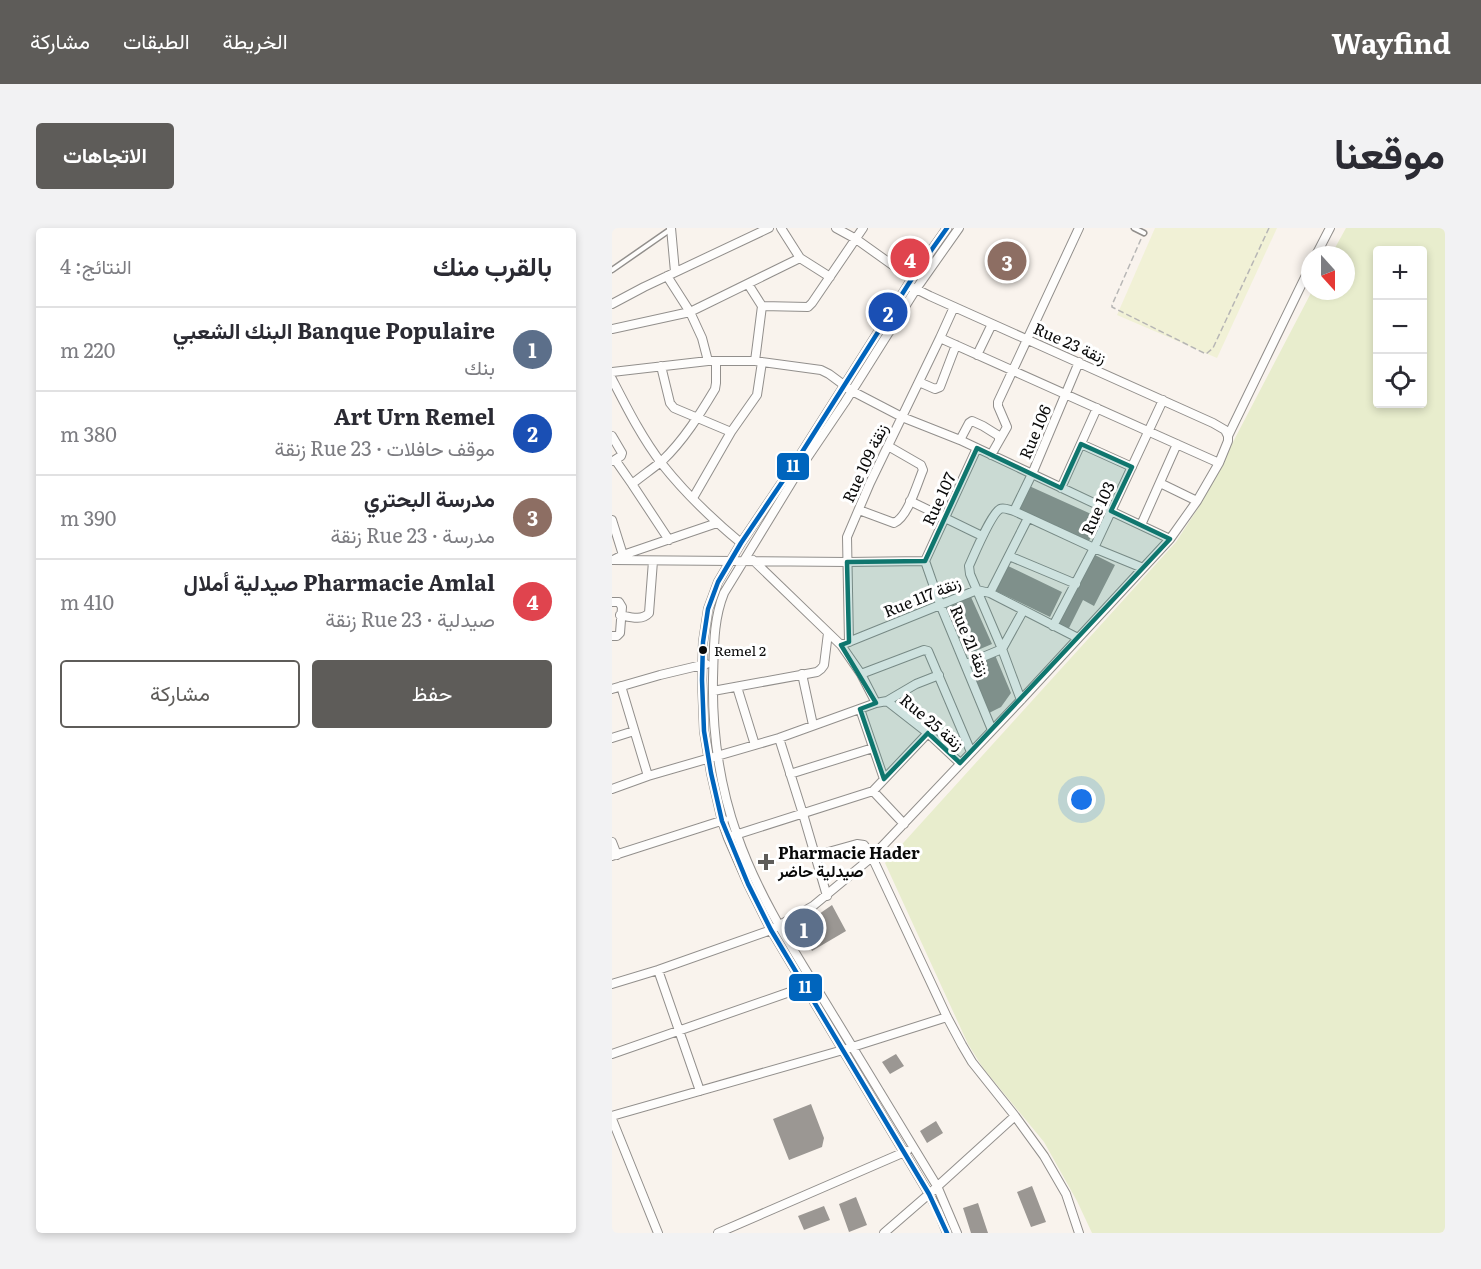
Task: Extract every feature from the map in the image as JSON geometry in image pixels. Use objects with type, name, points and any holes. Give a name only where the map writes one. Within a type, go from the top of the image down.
[{"type":"street","points":[[632,484],[661,462],[674,448],[698,417],[715,389],[716,383],[712,361],[671,274],[672,228]]},
{"type":"street","points":[[612,304],[769,228]]},
{"type":"street","points":[[782,228],[800,258],[830,277]]},
{"type":"street","name":"Rue 23 زنقة","points":[[836,228],[856,239],[912,284],[954,307],[1163,400],[1220,427],[1228,436]]},
{"type":"street","points":[[762,306],[808,307],[863,228]]},
{"type":"street","points":[[947,228],[741,543],[718,582],[708,609],[703,642],[703,665],[704,731],[708,759],[722,820],[748,885],[814,983],[938,1186],[957,1233]]},
{"type":"street","points":[[947,1233],[939,1211],[805,986],[775,928],[731,818],[714,730],[713,691],[715,625],[724,593],[801,467],[852,391],[912,284],[959,228]]},
{"type":"street","points":[[991,455],[1007,427],[998,402],[1079,228]]},
{"type":"street","points":[[1321,246],[1330,228]]},
{"type":"street","points":[[612,329],[690,312],[800,258]]},
{"type":"street","points":[[693,498],[731,432],[757,395],[762,306],[748,284]]},
{"type":"street","points":[[612,984],[775,928],[813,906],[872,857],[1170,539],[1197,501],[1219,463],[1228,436],[1301,286]]},
{"type":"street","name":"Rue 109 زنقة","points":[[849,642],[847,537],[954,307]]},
{"type":"street","points":[[977,355],[992,324]]},
{"type":"street","points":[[940,338],[1219,463]]},
{"type":"street","points":[[919,382],[935,389],[940,387],[956,345]]},
{"type":"street","points":[[612,372],[712,361],[759,361],[821,370],[852,391],[902,417],[960,440],[1170,539]]},
{"type":"street","name":"Rue 106","points":[[1014,511],[1032,474],[1078,362]]},
{"type":"street","points":[[661,366],[671,405],[676,410],[731,432]]},
{"type":"street","points":[[612,379],[661,462],[717,523],[741,543]]},
{"type":"street","name":"Rue 103","points":[[1053,626],[1095,548],[1163,400]]},
{"type":"street","points":[[1062,488],[1097,408]]},
{"type":"street","points":[[960,440],[972,421],[997,434],[999,441]]},
{"type":"street","points":[[612,436],[622,453],[614,461],[669,540]]},
{"type":"street","points":[[1081,444],[1132,467]]},
{"type":"street","points":[[1141,525],[1177,444]]},
{"type":"street","points":[[859,510],[894,523],[900,520],[910,501],[923,470],[922,467],[888,446]]},
{"type":"street","name":"Rue 107","points":[[925,561],[977,448]]},
{"type":"street","points":[[1160,483],[1197,501]]},
{"type":"street","points":[[910,501],[982,536]]},
{"type":"street","points":[[1021,700],[970,574],[969,566],[982,536],[997,511],[1004,508],[1014,511],[1143,568]]},
{"type":"street","points":[[990,593],[1028,518]]},
{"type":"street","points":[[612,520],[623,555]]},
{"type":"street","points":[[613,560],[717,523]]},
{"type":"street","points":[[1009,556],[1076,584]]},
{"type":"street","points":[[613,560],[925,561]]},
{"type":"street","points":[[753,560],[841,645],[861,674],[876,703]]},
{"type":"street","points":[[620,615],[640,618],[650,613],[653,561]]},
{"type":"street","name":"Rue 21 زنقة","points":[[925,561],[940,604],[992,730]]},
{"type":"street","name":"Rue 117 زنقة","points":[[841,645],[977,590],[990,593],[1077,638]]},
{"type":"street","points":[[612,602],[620,603],[621,607],[620,633],[612,636]]},
{"type":"street","points":[[966,663],[1002,649],[1023,611]]},
{"type":"street","points":[[713,691],[817,672],[823,667],[828,633]]},
{"type":"street","points":[[861,674],[926,650],[929,652],[971,752]]},
{"type":"street","points":[[612,689],[660,675],[714,664]]},
{"type":"street","points":[[802,674],[813,725]]},
{"type":"street","points":[[612,789],[648,776],[778,738],[887,701],[916,684],[939,675]]},
{"type":"street","points":[[621,686],[648,776]]},
{"type":"street","points":[[737,687],[755,745]]},
{"type":"street","name":"Rue 25 زنقة","points":[[887,701],[928,733],[960,763]]},
{"type":"street","points":[[860,709],[884,779]]},
{"type":"street","points":[[612,738],[634,731]]},
{"type":"street","points":[[728,838],[873,791],[928,733]]},
{"type":"street","points":[[778,738],[803,814],[826,896]]},
{"type":"street","points":[[790,774],[873,748]]},
{"type":"street","points":[[873,791],[904,824]]},
{"type":"street","points":[[612,842],[614,856],[731,818]]},
{"type":"street","points":[[814,856],[862,843],[872,857],[946,1017],[972,1062],[1044,1156],[1066,1194],[1079,1233]]},
{"type":"street","points":[[658,970],[700,1091]]},
{"type":"street","points":[[612,1054],[814,983]]},
{"type":"street","points":[[658,1233],[612,1118],[946,1017]]},
{"type":"street","points":[[884,1233],[1015,1116]]},
{"type":"street","points":[[718,1233],[737,1229],[914,1148]]},
{"type":"lane","points":[[612,270],[672,228]]},
{"type":"lane","points":[[1134,228],[1144,233]]},
{"type":"path","points":[[1144,233],[1112,308],[1206,354],[1213,348],[1269,228]]},
{"type":"highlighted area","points":[[1081,444],[1132,467],[1111,511],[1170,539],[960,763],[928,733],[884,779],[860,709],[876,703],[841,645],[849,642],[847,562],[925,561],[977,448],[1061,488]]},
{"type":"green space","points":[[1155,228],[1277,228],[1217,358],[1117,315]]},
{"type":"green space","points":[[1346,228],[1445,228],[1445,1233],[1092,1233],[1044,1142],[983,1068],[968,1044],[885,863],[1176,542],[1200,505],[1307,300],[1355,300],[1355,246],[1336,246]]},
{"type":"building","points":[[1027,485],[1100,518],[1088,543],[1016,511]]},
{"type":"building","points":[[1093,554],[1115,565],[1094,606],[1083,600],[1067,632],[1056,626]]},
{"type":"building","points":[[1006,565],[1062,592],[1050,617],[994,590]]},
{"type":"building","points":[[971,597],[992,644],[966,655],[946,608]]},
{"type":"building","points":[[995,655],[1011,693],[1001,707],[989,713],[969,666]]},
{"type":"building","points":[[832,905],[846,931],[812,951],[799,928]]},
{"type":"building","points":[[896,1054],[904,1066],[890,1074],[882,1062]]},
{"type":"building","points":[[811,1104],[824,1138],[822,1147],[789,1160],[773,1119]]},
{"type":"building","points":[[936,1121],[943,1133],[927,1143],[920,1131]]},
{"type":"building","points":[[1032,1186],[1046,1222],[1031,1227],[1017,1192]]},
{"type":"building","points":[[856,1197],[867,1225],[849,1232],[839,1204]]},
{"type":"building","points":[[978,1203],[988,1233],[971,1233],[963,1208]]},
{"type":"building","points":[[824,1206],[830,1220],[804,1230],[798,1216]]},
{"type":"transit line","name":"11","points":[[947,228],[918,269],[718,582],[708,609],[703,642],[702,680],[704,731],[711,773],[722,821],[748,884],[771,930],[929,1194],[947,1233]]},
{"type":"place","name":"Pharmacie Amlal صيدلية أملال","points":[[910,258]]},
{"type":"place","name":"مدرسة البحتري","points":[[1007,261]]},
{"type":"place","name":"Art Urn Remel","points":[[888,312]]},
{"type":"place","name":"Remel 2","points":[[703,650]]},
{"type":"place","name":"Pharmacie Hader صيدلية حاضر","points":[[766,862]]},
{"type":"place","name":"Banque Populaire البنك الشعبي","points":[[804,928]]}]
